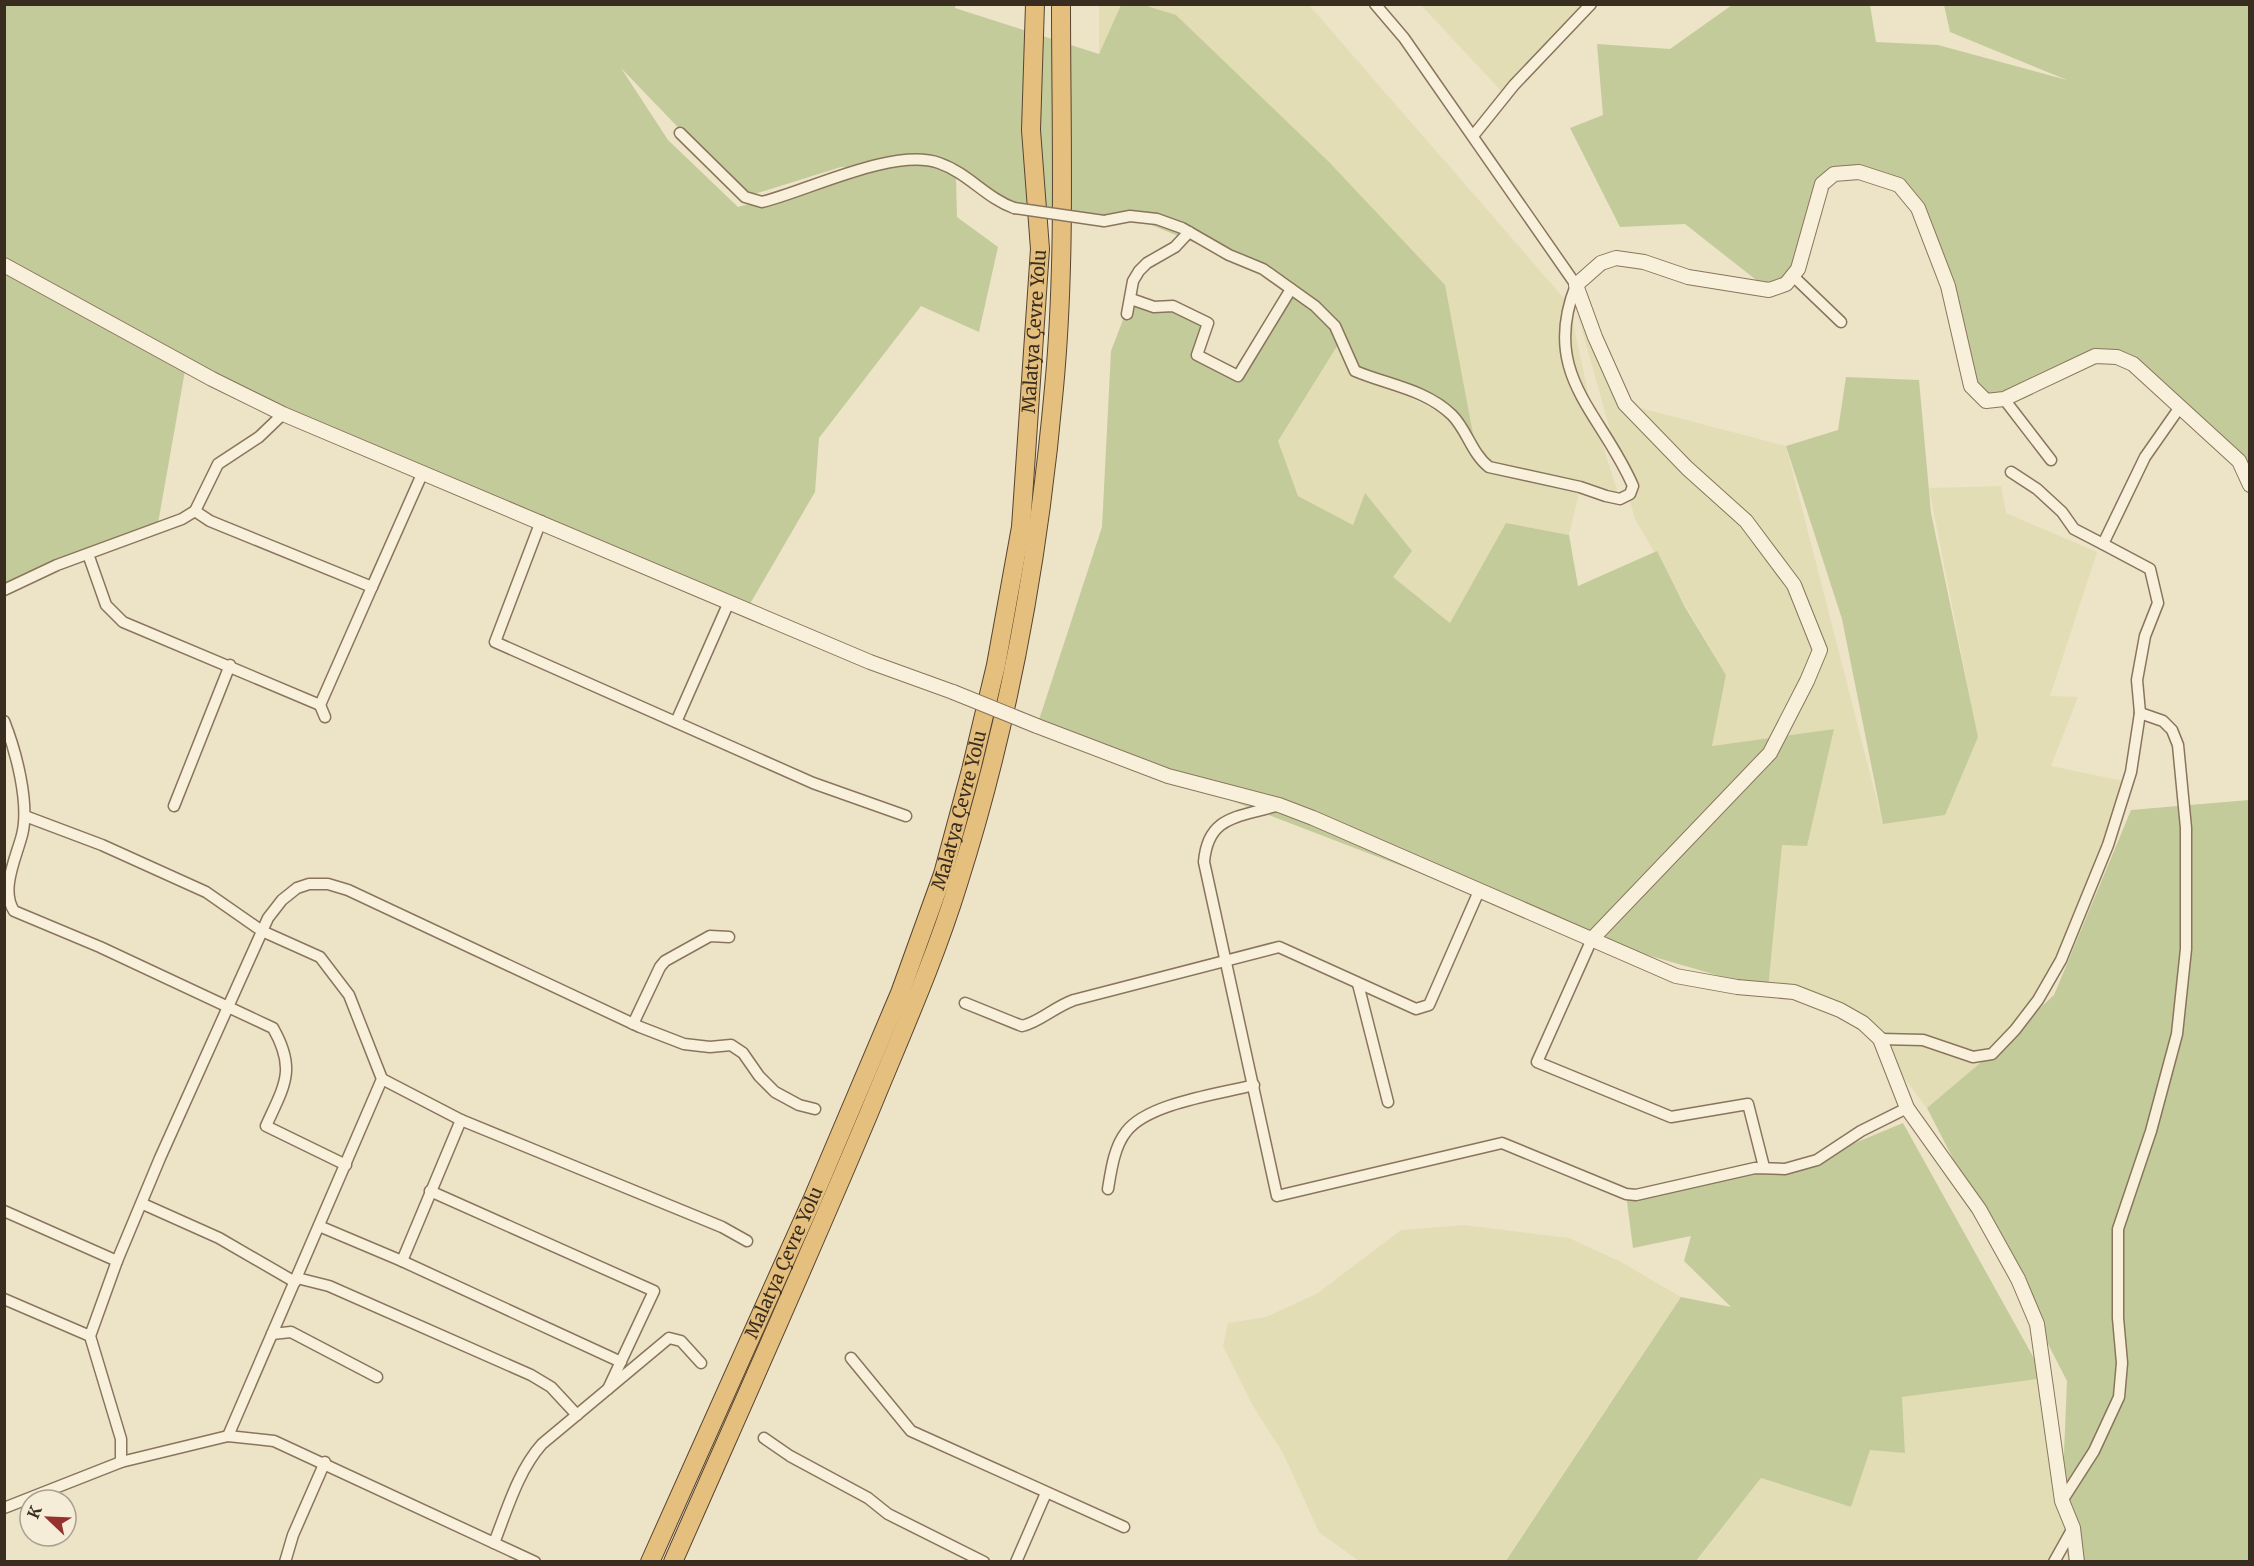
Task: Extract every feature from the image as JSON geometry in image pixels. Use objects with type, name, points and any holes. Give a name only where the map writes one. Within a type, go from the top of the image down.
[{"type":"highway","name":"Malatya Çevre Yolu","points":[[650,1562],[813,1198],[900,993],[943,874],[971,770],[996,665],[1021,527],[1040,249],[1031,130],[1035,4]]},
{"type":"highway","name":"Malatya Çevre Yolu","points":[[673,1562],[831,1204],[921,988],[958,885],[1013,671],[1036,544],[1055,385],[1060,242],[1060,4]]},
{"type":"street","points":[[1375,4],[1404,38],[1576,285],[1595,337],[1625,404],[1687,468],[1746,521],[1794,585],[1820,650],[1807,681],[1770,753],[1592,939],[1537,1062],[1657,1113],[1671,1116],[1748,1104],[1764,1167]]},
{"type":"street","points":[[1473,136],[1514,86],[1591,4]]},
{"type":"street","points":[[680,133],[745,197],[762,202],[889,163],[916,160],[937,162],[956,170],[1000,203],[1014,208],[1104,221],[1130,216],[1157,219],[1189,232],[1229,255],[1263,269],[1315,306],[1335,326],[1355,371],[1392,382],[1432,400],[1465,429],[1482,462],[1489,467],[1620,499],[1630,494],[1633,486],[1625,467],[1574,387],[1567,361],[1566,327],[1569,304],[1576,285],[1601,263],[1616,258],[1644,262],[1688,277],[1769,290],[1786,284],[1798,269],[1822,184],[1834,174],[1844,171],[1858,172],[1899,185],[1918,208],[1948,286],[1971,386],[1986,401],[2004,399],[2095,356],[2117,357],[2133,364],[2239,461],[2250,485]]},
{"type":"street","points":[[1127,314],[1133,281],[1139,271],[1147,263],[1175,247],[1189,232]]},
{"type":"street","points":[[4,265],[217,381],[283,414],[541,521],[870,662],[1179,780],[1279,805],[1676,976],[1737,987],[1794,992],[1863,1023],[1880,1039],[1907,1108],[1979,1209],[2018,1279],[2037,1324],[2062,1501],[2073,1528],[2077,1562]]},
{"type":"street","points":[[1793,276],[1841,322]]},
{"type":"street","points":[[1131,299],[1154,307],[1173,306],[1208,323],[1197,355],[1238,376],[1291,289]]},
{"type":"street","points":[[2004,399],[2051,460]]},
{"type":"street","points":[[2103,544],[2145,457],[2180,407]]},
{"type":"street","points":[[4,590],[57,565],[182,519],[195,512],[218,464],[259,437],[283,414]]},
{"type":"street","points":[[325,717],[321,705],[423,472]]},
{"type":"street","points":[[1880,1039],[1923,1040],[1974,1057],[1992,1053],[2015,1030],[2038,1000],[2061,960],[2108,845],[2131,771],[2140,713],[2137,680],[2145,636],[2158,603],[2151,569],[2074,529],[2062,512],[2037,489],[2011,472]]},
{"type":"street","points":[[195,512],[210,521],[372,587]]},
{"type":"street","points":[[541,521],[495,642],[813,783],[906,816]]},
{"type":"street","points":[[88,554],[106,605],[123,622],[321,705]]},
{"type":"street","points":[[676,722],[729,602]]},
{"type":"street","points":[[174,806],[230,665]]},
{"type":"street","points":[[2062,1501],[2094,1451],[2119,1397],[2122,1363],[2118,1318],[2118,1229],[2151,1131],[2174,1045],[2186,949],[2186,828],[2178,746],[2172,730],[2163,721],[2140,713]]},
{"type":"street","points":[[4,721],[21,787],[25,816],[8,882],[9,904],[14,911],[100,947],[273,1028],[287,1064],[286,1082],[266,1126],[346,1165]]},
{"type":"street","points":[[1279,805],[1221,823],[1209,836],[1204,862],[1277,1196],[1503,1143],[1626,1194],[1647,1193],[1764,1167],[1785,1169],[1817,1160],[1861,1131],[1907,1108]]},
{"type":"street","points":[[25,816],[102,846],[206,892],[262,931],[309,950],[331,969],[349,995],[382,1079],[461,1120],[722,1227],[747,1241]]},
{"type":"street","points":[[121,1462],[121,1438],[90,1336],[117,1261],[143,1204],[160,1158],[262,931],[282,900],[297,888],[309,884],[328,884],[379,904],[633,1024],[684,1044],[710,1047],[731,1045],[743,1053],[759,1076],[776,1092],[799,1105],[815,1109]]},
{"type":"street","points":[[965,1003],[1022,1026],[1036,1021],[1055,1007],[1074,1000],[1225,959],[1279,947],[1416,1009],[1429,1005],[1479,891]]},
{"type":"street","points":[[633,1024],[665,961],[711,936],[729,937]]},
{"type":"street","points":[[1358,984],[1388,1102]]},
{"type":"street","points":[[228,1436],[382,1079]]},
{"type":"street","points":[[1108,1189],[1112,1167],[1124,1133],[1140,1118],[1156,1111],[1254,1085]]},
{"type":"street","points":[[402,1261],[461,1120]]},
{"type":"street","points":[[430,1191],[654,1291],[608,1389]]},
{"type":"street","points":[[143,1204],[219,1238],[296,1280],[329,1286],[531,1375],[551,1387],[577,1415]]},
{"type":"street","points":[[4,1211],[117,1261]]},
{"type":"street","points":[[319,1226],[402,1261],[621,1362]]},
{"type":"street","points":[[4,1299],[90,1336]]},
{"type":"street","points":[[272,1334],[291,1332],[377,1377]]},
{"type":"street","points":[[494,1542],[533,1454],[577,1415],[669,1338],[681,1341],[702,1364]]},
{"type":"street","points":[[851,1359],[911,1431],[1124,1527]]},
{"type":"street","points":[[4,1508],[121,1462],[228,1436],[274,1441],[325,1462],[535,1562]]},
{"type":"street","points":[[764,1438],[790,1456],[868,1498],[888,1514],[984,1562]]},
{"type":"street","points":[[285,1562],[293,1535],[325,1462]]},
{"type":"street","points":[[1016,1562],[1046,1493]]},
{"type":"street","points":[[2054,1562],[2073,1528]]},
{"type":"shaded area","points":[[1099,5],[1121,5],[1099,54]]},
{"type":"shaded area","points":[[1144,5],[1309,5],[1569,304],[1593,416],[1620,499],[1580,489],[1569,535],[1506,523],[1450,624],[1393,577],[1365,493],[1353,525],[1298,496],[1277,441],[1342,338],[1364,375],[1457,421],[1164,11]]},
{"type":"shaded area","points":[[1421,5],[1594,5],[1506,96]]},
{"type":"shaded area","points":[[1572,294],[1625,404],[1786,446],[1883,824],[1976,728],[1929,488],[2001,486],[2006,513],[2097,552],[2050,696],[2078,697],[2051,766],[2128,782],[2061,960],[1992,1054],[1927,1108],[1863,1024],[1768,990],[1782,845],[1834,729],[1712,746],[1726,675],[1635,519]]},
{"type":"shaded area","points":[[1464,1225],[1569,1238],[1619,1261],[1681,1297],[1505,1561],[1359,1561],[1319,1532],[1283,1453],[1253,1406],[1223,1346],[1228,1323],[1266,1317],[1318,1293],[1401,1230]]},
{"type":"shaded area","points":[[2045,1378],[2073,1528],[2056,1561],[1696,1562],[1761,1478],[1851,1507],[1870,1449],[1905,1453],[1902,1397]]},
{"type":"green space","points":[[956,4],[955,8],[1099,54],[1121,5],[1144,5],[1176,15],[1329,162],[1445,285],[1476,450],[1465,429],[1432,400],[1355,371],[1339,343],[1278,441],[1298,496],[1353,525],[1365,493],[1412,551],[1393,577],[1450,623],[1506,523],[1569,535],[1578,586],[1657,551],[1685,607],[1726,675],[1712,746],[1834,729],[1807,846],[1782,845],[1768,990],[1592,939],[1037,726],[1102,527],[1111,351],[1131,299],[1193,316],[1208,323],[1197,355],[1238,376],[1288,292],[1272,275],[1130,216],[1014,208],[974,182],[956,178],[957,217],[998,247],[979,332],[921,306],[819,438],[815,492],[747,609],[242,394],[5,264],[4,5]],"holes":[[[621,68],[745,197],[841,167],[876,170],[738,207],[668,140]]]},
{"type":"green space","points":[[1732,5],[1870,5],[1876,42],[1938,45],[2067,80],[1950,32],[1944,5],[2249,5],[2249,493],[2239,461],[2133,364],[2095,356],[2004,399],[1977,392],[1925,225],[1898,185],[1834,174],[1793,276],[1769,290],[1685,224],[1620,227],[1570,128],[1603,115],[1597,44],[1670,49]]},
{"type":"green space","points":[[5,266],[186,365],[157,529],[5,585]]},
{"type":"green space","points":[[1846,377],[1919,380],[1931,513],[1978,737],[1945,815],[1883,824],[1842,619],[1786,446],[1838,430]]},
{"type":"green space","points":[[2249,800],[2249,1561],[2068,1561],[2062,1501],[2067,1381],[1927,1108],[1992,1053],[2054,995],[2131,810]]},
{"type":"green space","points":[[1903,1123],[2045,1378],[1902,1397],[1905,1453],[1870,1450],[1851,1507],[1761,1478],[1696,1561],[1505,1562],[1681,1297],[1731,1307],[1684,1261],[1691,1236],[1633,1248],[1626,1194],[1804,1164]]}]
